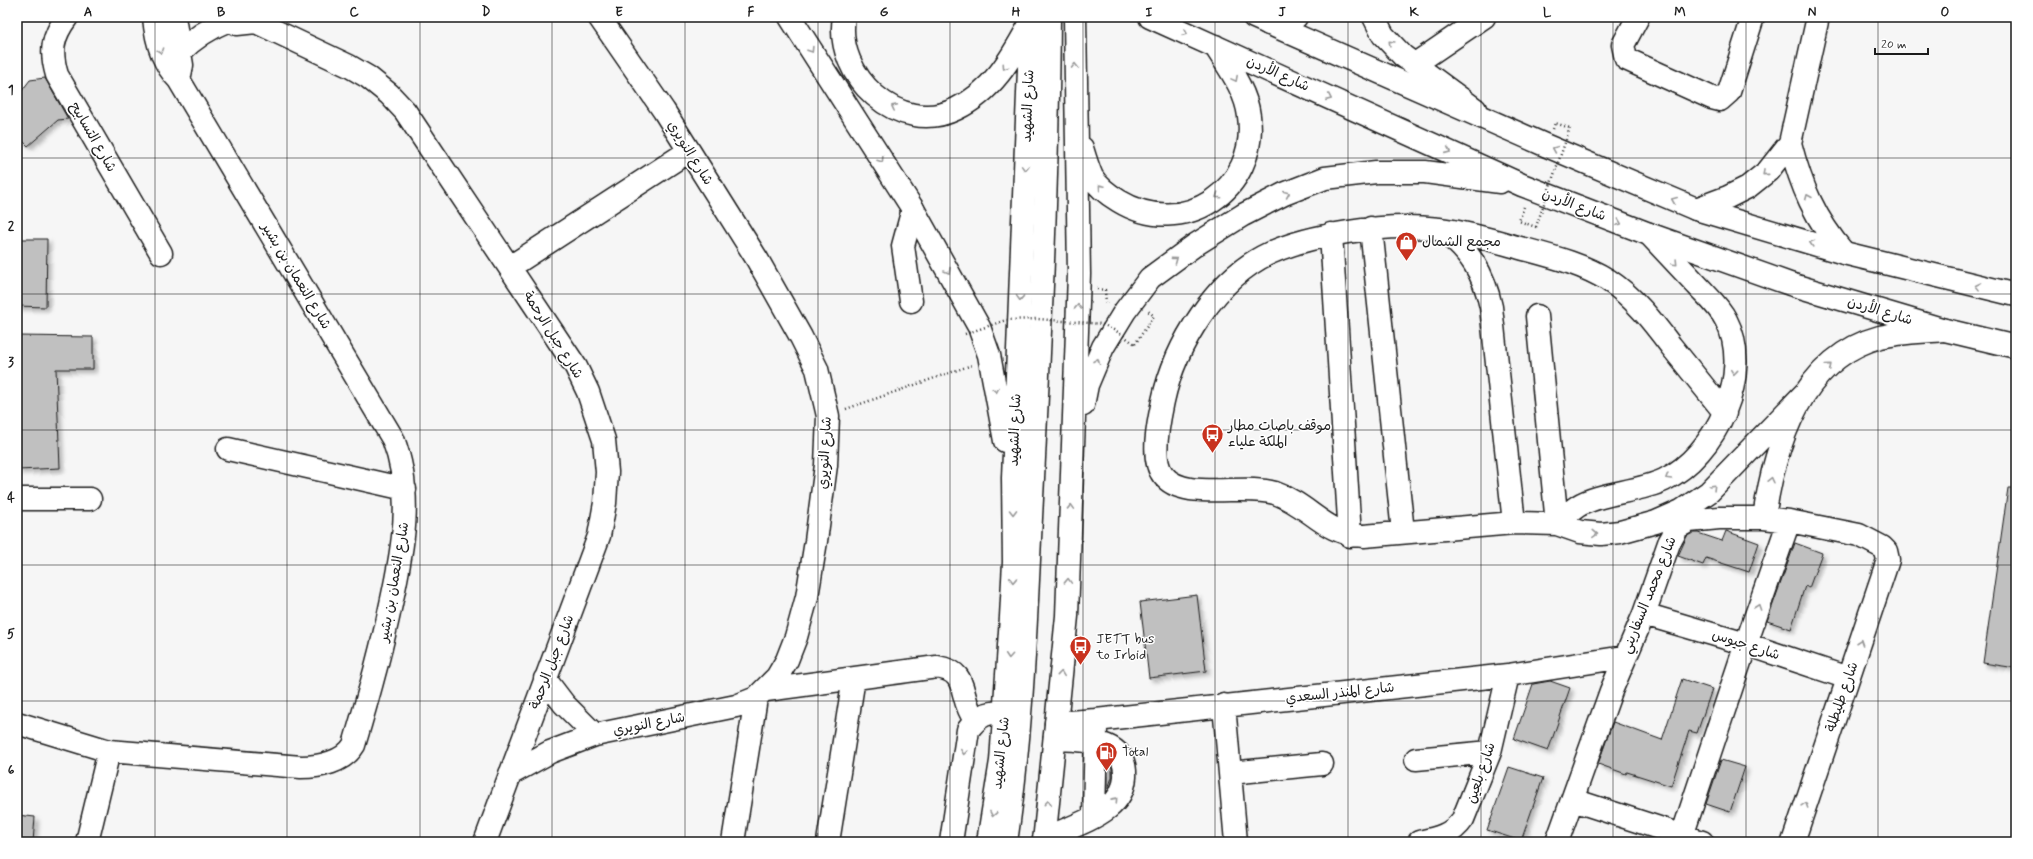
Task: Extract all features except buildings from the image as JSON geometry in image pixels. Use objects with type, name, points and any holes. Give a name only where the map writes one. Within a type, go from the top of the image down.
[{"type":"main road","name":"شارع التسابيح","points":[[67,17],[53,42],[52,58],[57,75],[161,252]]},
{"type":"main road","name":"شارع النعمان بن بشير","points":[[17,723],[109,751],[302,767],[324,765],[350,751],[380,655],[399,568],[406,514],[405,489],[403,470],[393,439],[179,80],[168,69],[160,50],[154,17]]},
{"type":"main road","points":[[174,17],[182,65],[179,80]]},
{"type":"main road","name":"شارع النويري","points":[[510,774],[550,752],[595,735],[736,706],[761,694],[777,677],[787,660],[796,637],[806,597],[826,465],[828,416],[817,369],[802,337],[757,259],[689,151],[599,17]]},
{"type":"main road","points":[[790,17],[913,209],[979,327],[985,341],[1013,478]]},
{"type":"main road","points":[[844,17],[845,49],[854,73],[878,100],[898,110],[922,115],[934,115],[955,110],[985,89],[1000,75],[1037,18]]},
{"type":"main road","points":[[1017,842],[1031,712],[1050,304],[1058,95],[1058,17]]},
{"type":"main road","points":[[1044,840],[1068,616],[1079,274],[1075,17]]},
{"type":"main road","name":"شارع الأردن","points":[[1150,17],[1522,185],[1648,234],[1790,284],[1945,330],[2016,346]]},
{"type":"main road","points":[[1262,20],[1296,17]]},
{"type":"main road","points":[[1374,17],[1383,35],[1404,56],[1489,121]]},
{"type":"main road","points":[[1415,64],[1484,17]]},
{"type":"main road","points":[[1638,17],[1623,45],[1626,59],[1712,98],[1720,100],[1729,92],[1753,17]]},
{"type":"main road","points":[[1696,209],[1728,197],[1748,187],[1768,171],[1790,143],[1818,17]]},
{"type":"main road","points":[[179,53],[200,34],[226,18]]},
{"type":"main road","name":"شارع جبل الرحمة","points":[[226,18],[237,24],[254,20],[349,66],[368,77],[390,94],[404,111],[510,267],[579,373],[596,413],[604,440],[607,472],[606,503],[599,536],[485,842]]},
{"type":"main road","points":[[1006,842],[1016,764],[1022,688],[1044,214],[1037,18]]},
{"type":"main road","name":"شارع الشهيد","points":[[988,842],[1001,761],[1014,562],[1013,478],[1037,18]]},
{"type":"main road","points":[[1262,20],[1489,121],[1696,209],[1844,253],[2016,295]]},
{"type":"main road","points":[[1076,90],[1078,134],[1093,178],[1106,193],[1125,205],[1146,214],[1168,216],[1189,212],[1224,192],[1234,180],[1245,160],[1250,138],[1249,115],[1246,102],[1235,78],[1215,46]]},
{"type":"main road","points":[[1790,143],[1797,172],[1811,204],[1826,232],[1844,253]]},
{"type":"main road","points":[[510,267],[689,151]]},
{"type":"main road","points":[[1072,467],[1078,422],[1087,385],[1103,347],[1125,311],[1150,278],[1195,245],[1243,214],[1284,194],[1326,178],[1376,172],[1425,172],[1522,185]]},
{"type":"main road","points":[[911,300],[903,246],[913,209]]},
{"type":"main road","points":[[1725,413],[1649,317],[1630,298],[1609,281],[1586,268],[1560,259],[1478,236],[1439,229],[1406,226],[1372,228],[1331,234],[1298,242],[1267,254],[1240,272],[1216,296],[1196,323],[1178,356],[1165,391],[1158,428],[1157,464],[1163,476],[1172,484],[1184,489],[1255,489],[1274,493],[1292,500],[1336,531],[1350,536],[1514,522],[1557,524],[1580,532],[1601,534],[1628,530],[1656,522],[1681,511],[1709,492],[1806,392],[1825,368],[1851,349],[1880,337],[1945,330]]},
{"type":"main road","points":[[1372,228],[1403,532]]},
{"type":"main road","points":[[1439,229],[1455,240],[1468,254],[1479,270],[1487,288],[1491,306],[1514,522]]},
{"type":"main road","points":[[1331,234],[1350,536]]},
{"type":"main road","points":[[1557,524],[1578,506],[1590,500],[1646,488],[1666,479],[1700,453],[1714,434],[1725,413],[1731,393],[1735,355],[1732,337],[1726,320],[1715,305],[1648,234]]},
{"type":"main road","points":[[1537,316],[1557,524]]},
{"type":"main road","points":[[1764,518],[1768,492],[1778,453],[1793,416],[1806,392]]},
{"type":"main road","points":[[228,449],[405,489]]},
{"type":"main road","points":[[17,499],[90,499]]},
{"type":"main road","name":"شارع محمد السفاريني","points":[[1557,842],[1624,657],[1644,614],[1674,531],[1683,523],[1696,520],[1764,518],[1789,521],[1859,535],[1878,543],[1886,551]]},
{"type":"main road","points":[[1573,800],[1692,839],[1746,644],[1789,521]]},
{"type":"main road","name":"شارع طليطلة","points":[[1793,842],[1886,569],[1888,560],[1886,551]]},
{"type":"main road","name":"شارع جيوس","points":[[1644,614],[1746,644],[1848,678]]},
{"type":"main road","name":"شارع المنذر السعدي","points":[[1055,731],[1096,720],[1508,675],[1624,657]]},
{"type":"main road","points":[[734,842],[761,694],[854,678],[927,668],[947,669],[956,674],[961,682],[965,702],[975,720]]},
{"type":"main road","name":"شارع بلعين","points":[[1419,842],[1440,838],[1456,829],[1463,819],[1472,801],[1490,752],[1508,675]]},
{"type":"main road","points":[[828,842],[854,678]]},
{"type":"main road","name":"شارع النويري","points":[[545,679],[564,704],[595,735]]},
{"type":"main road","points":[[1224,706],[1236,842]]},
{"type":"main road","points":[[951,842],[968,730],[975,720],[984,714],[995,712],[1005,713]]},
{"type":"main road","points":[[1094,816],[1096,720]]},
{"type":"main road","points":[[1044,840],[1107,809],[1118,798],[1125,784],[1125,769],[1120,754],[1110,747],[1096,742],[1055,731]]},
{"type":"main road","points":[[87,842],[109,751]]},
{"type":"main road","points":[[1416,759],[1490,752]]},
{"type":"main road","points":[[1230,773],[1322,764]]},
{"type":"path","points":[[1519,221],[1536,227],[1570,128],[1555,123]]},
{"type":"path","points":[[965,334],[1006,320],[1038,319],[1102,324],[1113,329],[1135,344],[1154,316]]},
{"type":"path","points":[[828,416],[974,365]]},
{"type":"place","name":"مجمع الشمال","points":[[1407,262]]},
{"type":"place","name":"موقف باصات مطار الملكة علياء","points":[[1213,454]]},
{"type":"place","name":"JETT bus to Irbid","points":[[1080,666]]},
{"type":"place","name":"Total","points":[[1107,772]]}]
